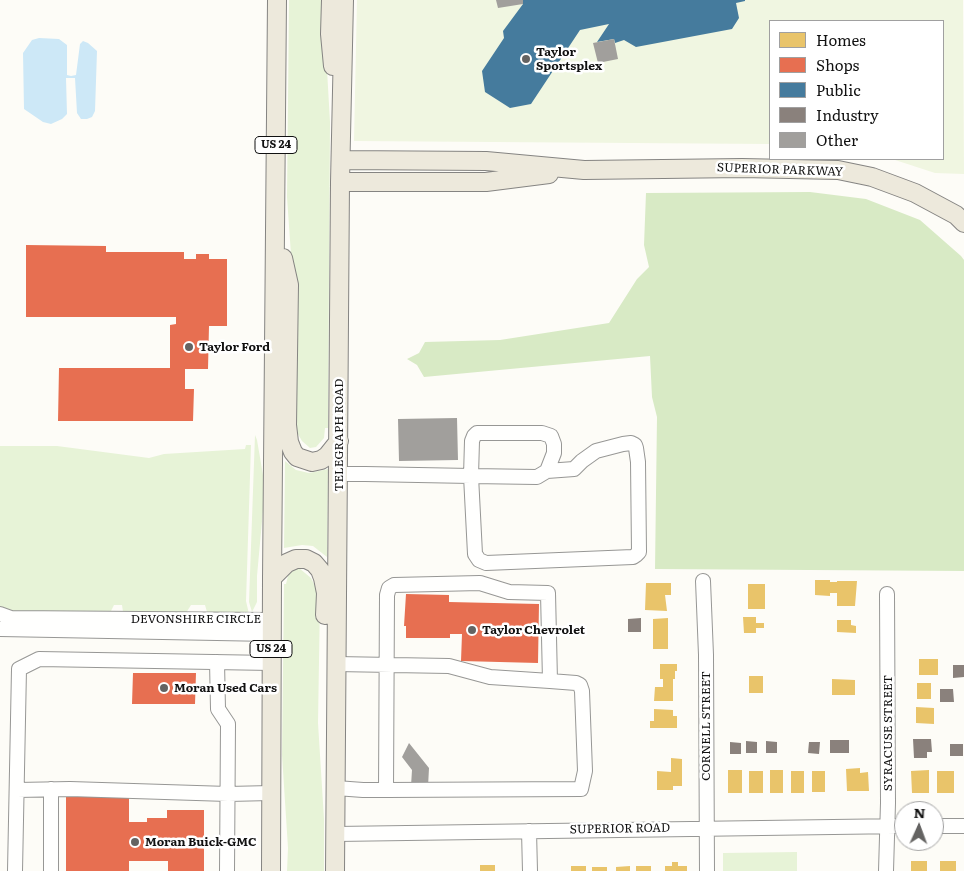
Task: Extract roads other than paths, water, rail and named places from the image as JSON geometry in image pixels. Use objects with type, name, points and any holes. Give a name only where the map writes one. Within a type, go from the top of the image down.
[{"type":"main road","name":"US 24","points":[[271,871],[271,627],[277,0]]},
{"type":"main road","points":[[330,0],[332,64],[342,95]]},
{"type":"main road","name":"TELEGRAPH ROAD","points":[[335,871],[340,182],[344,0]]},
{"type":"main road","name":"SUPERIOR PARKWAY","points":[[341,160],[486,161],[584,170],[742,168],[838,170],[872,177],[915,193],[956,215],[964,223]]},
{"type":"main road","name":"SUPERIOR PARKWAY","points":[[340,182],[486,182],[584,170]]},
{"type":"main road","points":[[276,225],[289,285],[287,425],[289,442],[297,457],[312,462],[327,456],[339,441]]},
{"type":"main road","points":[[272,578],[287,563],[296,559],[306,559],[314,563],[320,570],[323,578],[326,593],[324,729],[326,760],[336,788]]},
{"type":"main road","points":[[271,793],[282,847],[282,871]]},
{"type":"street","points":[[339,474],[471,476],[537,476],[546,471],[574,468],[596,451],[632,442],[636,448],[638,462],[639,552],[636,556],[486,563],[478,560],[474,554],[471,476],[472,441],[477,432],[542,433],[551,436],[554,444],[554,453],[546,471]]},
{"type":"street","name":"CORNELL STREET","points":[[703,581],[706,655],[707,871]]},
{"type":"street","points":[[386,790],[387,595],[389,588],[399,584],[480,583],[509,592],[548,593],[550,681]]},
{"type":"street","name":"SYRACUSE STREET","points":[[886,871],[888,804],[887,594]]},
{"type":"street","name":"DEVONSHIRE CIRCLE","points":[[0,614],[11,618],[119,625]]},
{"type":"street","name":"DEVONSHIRE CIRCLE","points":[[0,629],[119,625],[271,627]]},
{"type":"street","points":[[15,871],[19,668],[39,659],[271,663]]},
{"type":"street","points":[[217,662],[218,709],[228,724],[227,871]]},
{"type":"street","points":[[336,664],[449,666],[490,677],[576,683],[580,685],[582,692],[585,771],[581,789],[386,790],[336,788]]},
{"type":"street","points":[[16,790],[228,794],[271,793]]},
{"type":"street","points":[[51,790],[52,871]]},
{"type":"street","name":"SUPERIOR ROAD","points":[[336,834],[894,826]]},
{"type":"street","points":[[944,826],[964,826]]},
{"type":"street","points":[[529,831],[530,871]]},
{"type":"water","points":[[39,38],[59,39],[67,45],[67,75],[71,76],[76,75],[80,44],[83,41],[97,51],[95,111],[92,117],[81,119],[77,113],[75,78],[66,78],[67,114],[62,119],[51,124],[43,122],[24,109],[23,53],[32,40]]},
{"type":"place","name":"Taylor Sportsplex","points":[[526,59]]},
{"type":"place","name":"Taylor Ford","points":[[189,347]]},
{"type":"place","name":"Taylor Chevrolet","points":[[472,630]]},
{"type":"place","name":"Moran Used Cars","points":[[164,688]]},
{"type":"place","name":"Moran Buick-GMC","points":[[135,842]]}]
